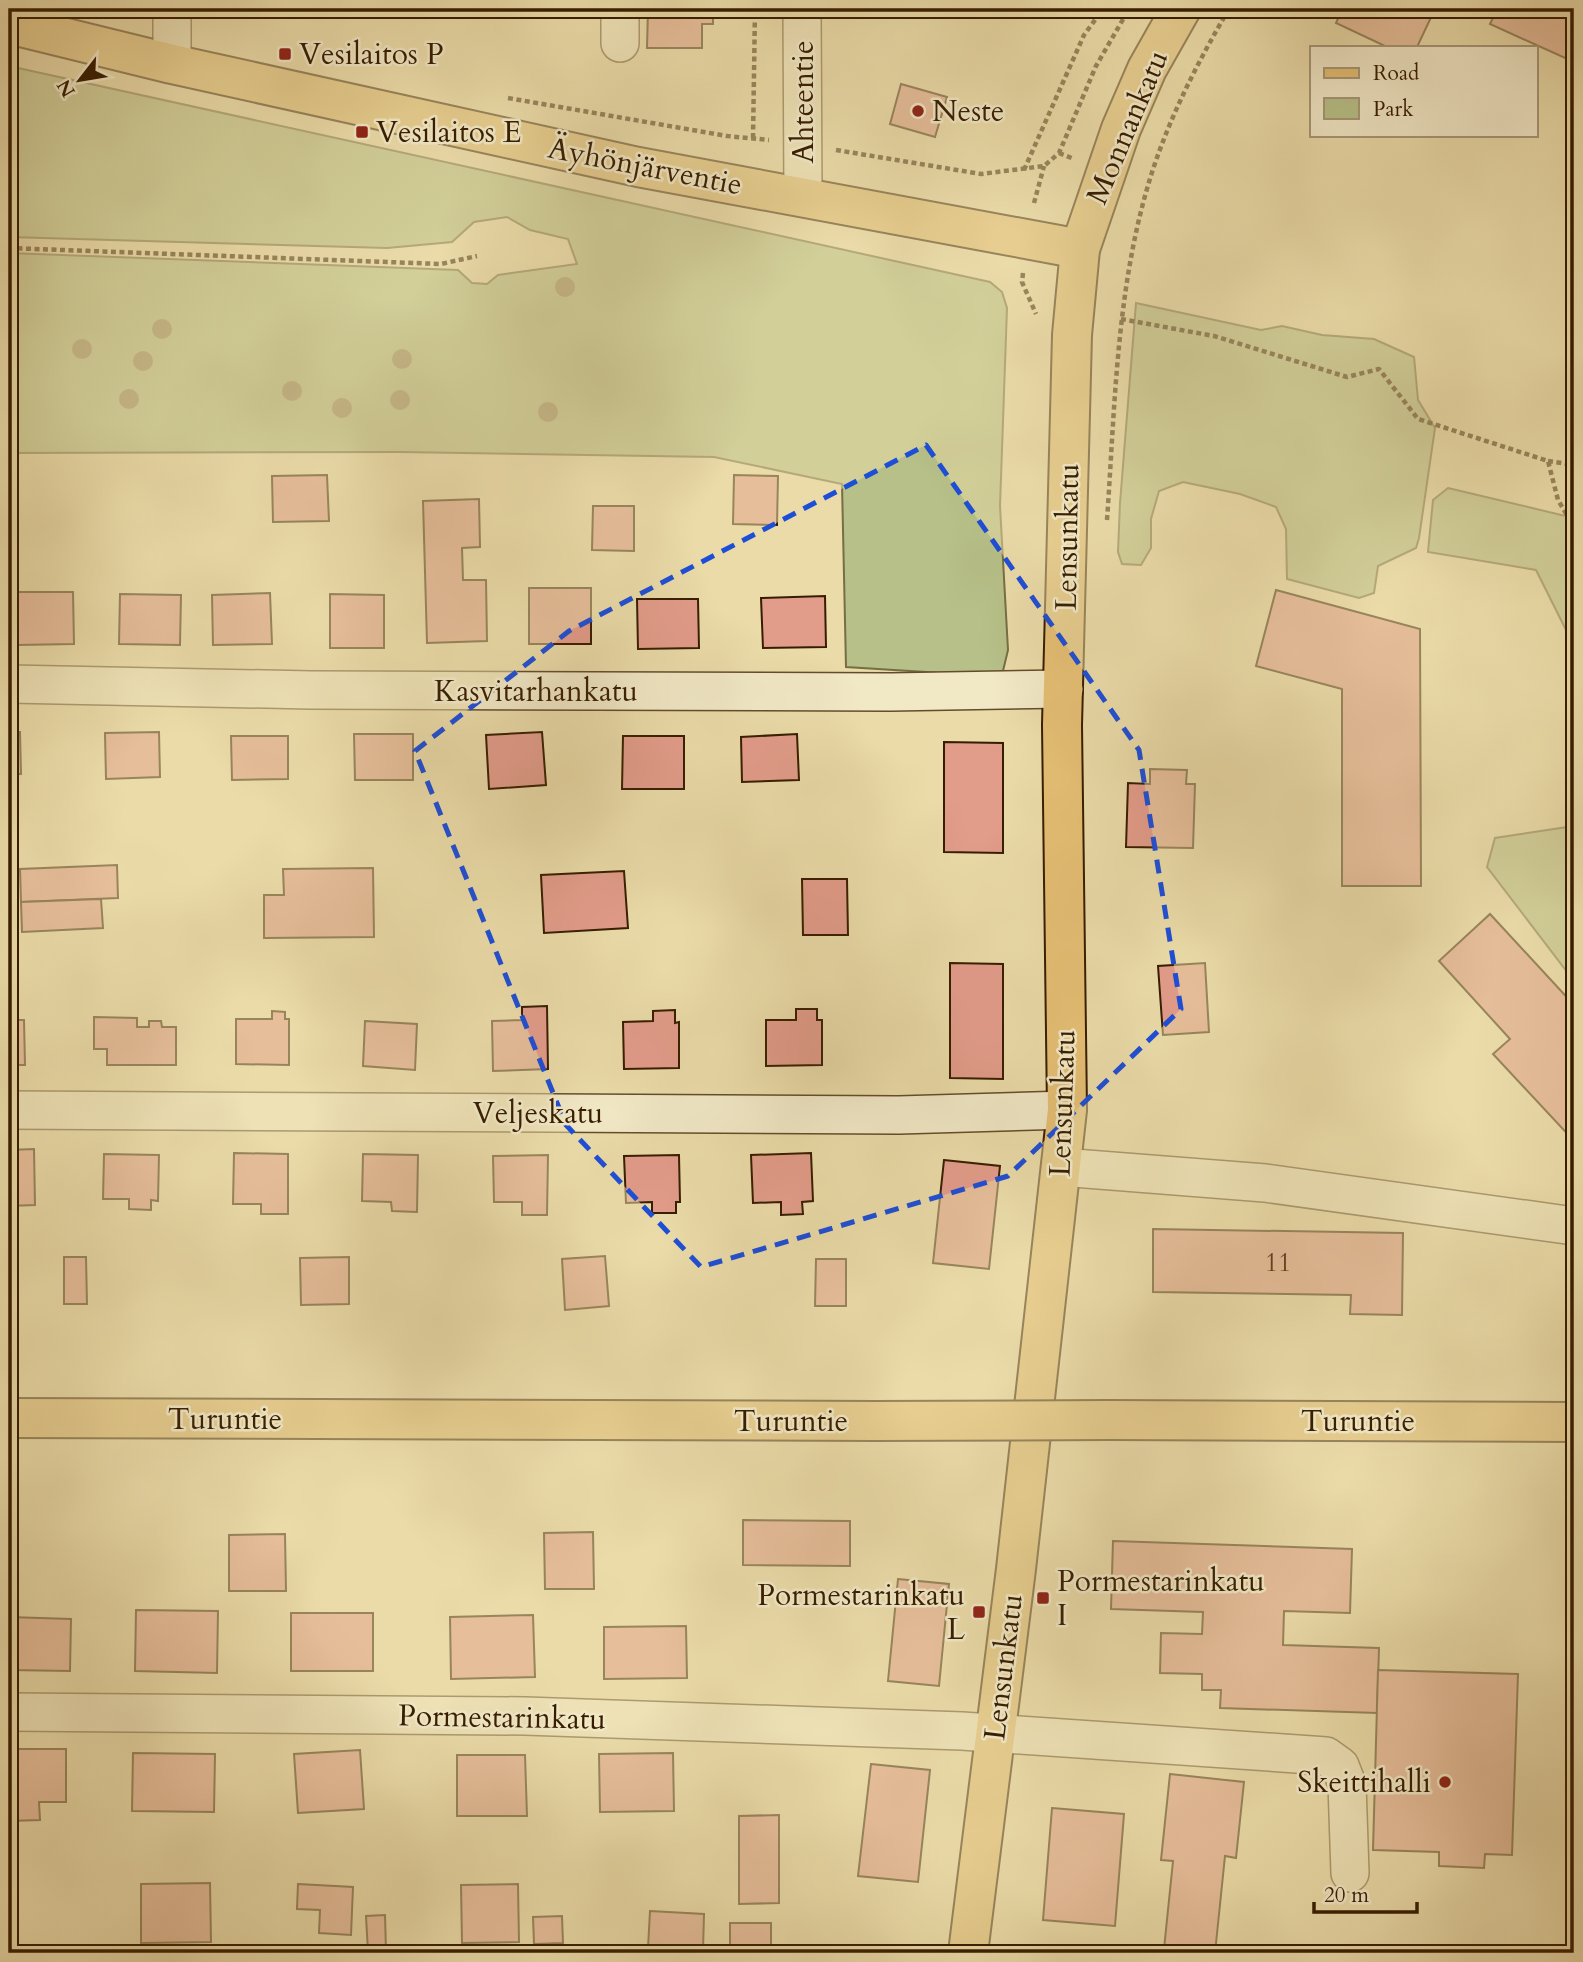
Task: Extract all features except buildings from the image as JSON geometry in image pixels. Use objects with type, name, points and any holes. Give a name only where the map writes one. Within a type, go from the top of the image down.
[{"type":"main road","name":"Monnankatu","points":[[1080,249],[1121,129],[1147,69],[1181,9]]},
{"type":"main road","name":"Äyhönjärventie","points":[[9,24],[172,64],[638,167],[803,195],[1080,249]]},
{"type":"main road","name":"Lensunkatu","points":[[968,1953],[996,1734],[1067,1110],[1064,689],[1071,363],[1080,249]]},
{"type":"main road","name":"Turuntie","points":[[9,1418],[1574,1422]]},
{"type":"street","points":[[172,9],[172,64]]},
{"type":"street","name":"Ahteentie","points":[[802,9],[803,195]]},
{"type":"street","name":"Kasvitarhankatu","points":[[9,684],[311,690],[891,692],[1064,689]]},
{"type":"street","name":"Veljeskatu","points":[[9,1110],[899,1115],[1067,1110]]},
{"type":"street","points":[[1061,1167],[1265,1183],[1574,1226]]},
{"type":"street","name":"Pormestarinkatu","points":[[9,1712],[525,1716],[996,1734],[1158,1747],[1326,1756],[1340,1766],[1347,1784],[1350,1873]]},
{"type":"path","points":[[753,138],[755,9]]},
{"type":"path","points":[[1024,171],[1084,35],[1103,9]]},
{"type":"path","points":[[501,96],[981,174],[1024,171],[1044,166],[1059,153],[1096,66],[1129,9]]},
{"type":"path","points":[[1149,181],[1202,55],[1229,9]]},
{"type":"path","points":[[1040,322],[1022,282],[1025,238],[1044,166]]},
{"type":"path","points":[[9,248],[441,264],[477,256]]},
{"type":"path","points":[[1121,319],[1214,336],[1347,377],[1379,369],[1418,419],[1548,461],[1574,465]]},
{"type":"path","points":[[1548,461],[1558,500],[1574,527]]},
{"type":"highlighted area","points":[[926,445],[1139,750],[1181,1009],[1008,1176],[701,1267],[566,1125],[415,751],[569,631]]},
{"type":"green space","points":[[9,66],[990,282],[1002,292],[1007,308],[1000,506],[1008,650],[1003,671],[991,676],[846,667],[842,484],[714,457],[400,452],[9,453],[9,253],[458,270],[472,283],[487,284],[498,275],[577,264],[568,239],[530,230],[507,217],[474,222],[452,242],[387,248],[9,237]]},
{"type":"green space","points":[[1136,303],[1261,330],[1282,326],[1322,335],[1374,339],[1414,357],[1418,400],[1435,428],[1419,538],[1416,548],[1378,566],[1374,593],[1359,598],[1287,579],[1286,529],[1276,507],[1240,494],[1183,482],[1159,491],[1151,519],[1151,548],[1141,565],[1122,564],[1118,552],[1120,503]]},
{"type":"green space","points":[[1448,488],[1574,518],[1574,646],[1536,570],[1428,552],[1433,500]]},
{"type":"green space","points":[[1574,826],[1574,981],[1487,867],[1495,838]]},
{"type":"place","name":"Vesilaitos P","points":[[285,54]]},
{"type":"place","name":"Neste","points":[[918,111]]},
{"type":"place","name":"Vesilaitos E","points":[[362,132]]},
{"type":"place","name":"Pormestarinkatu I","points":[[1043,1598]]},
{"type":"place","name":"Pormestarinkatu L","points":[[979,1612]]},
{"type":"place","name":"Skeittihalli","points":[[1445,1782]]}]
